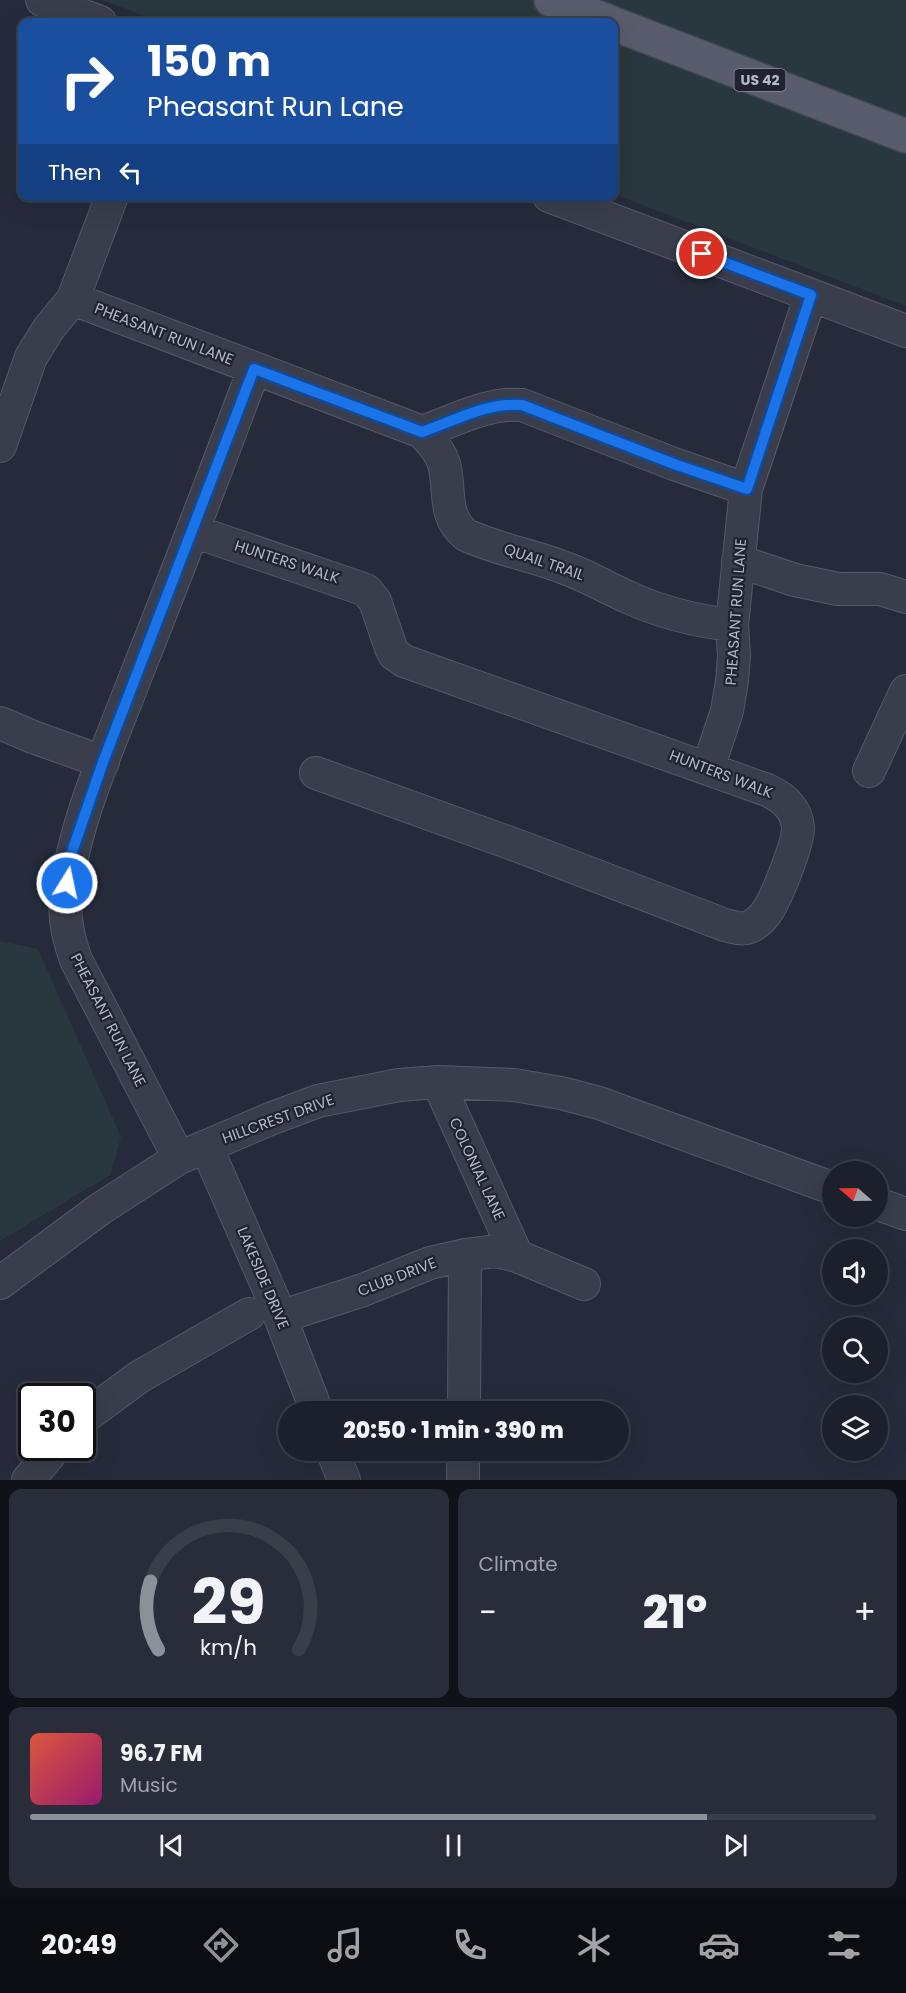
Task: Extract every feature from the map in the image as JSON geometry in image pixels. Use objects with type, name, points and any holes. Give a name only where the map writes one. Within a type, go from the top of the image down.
[{"type":"main road","name":"US 42","points":[[551,0],[599,18]]},
{"type":"main road","name":"US 42","points":[[618,25],[906,136]]},
{"type":"street","points":[[42,0],[89,18]]},
{"type":"street","points":[[0,446],[32,357],[49,328],[73,299],[110,201]]},
{"type":"street","points":[[562,201],[906,331]]},
{"type":"street","name":"PHEASANT RUN LANE","points":[[708,768],[727,711],[732,681],[734,656],[732,626],[747,489],[811,295]]},
{"type":"street","name":"PHEASANT RUN LANE","points":[[73,299],[422,432]]},
{"type":"street","name":"PHEASANT RUN LANE","points":[[192,1152],[76,960],[69,940],[65,896],[73,849],[103,762],[254,369]]},
{"type":"street","points":[[422,432],[491,406],[522,405],[674,464],[747,489]]},
{"type":"street","name":"QUAIL TRAIL","points":[[422,432],[437,448],[444,464],[450,513],[455,525],[465,536],[561,566],[629,598],[676,616],[732,626]]},
{"type":"street","name":"HUNTERS WALK","points":[[193,531],[366,590],[375,601],[394,654],[404,661],[708,768],[780,796],[793,811],[798,829],[780,887],[769,909],[763,918],[742,929],[725,925],[525,848],[316,773]]},
{"type":"street","points":[[738,561],[795,580],[838,589],[880,589],[906,597]]},
{"type":"street","points":[[869,771],[906,691]]},
{"type":"street","points":[[0,723],[103,762]]},
{"type":"street","name":"HILLCREST DRIVE","points":[[0,1283],[100,1209],[192,1152],[318,1101],[399,1085],[438,1082],[514,1085],[561,1093],[589,1100],[822,1184]]},
{"type":"street","name":"COLONIAL LANE","points":[[438,1082],[517,1256]]},
{"type":"street","name":"LAKESIDE DRIVE","points":[[192,1152],[280,1317],[313,1401]]},
{"type":"street","points":[[888,1208],[906,1214]]},
{"type":"street","name":"CLUB DRIVE","points":[[280,1317],[363,1290],[430,1263],[496,1251],[517,1256],[584,1284]]},
{"type":"street","points":[[464,1401],[465,1255]]},
{"type":"street","points":[[96,1409],[139,1377],[249,1314]]},
{"type":"street","points":[[28,1480],[44,1461]]},
{"type":"street","points":[[336,1461],[344,1480]]},
{"type":"street","points":[[463,1480],[464,1461]]},
{"type":"shaded area","points":[[102,0],[535,0],[583,18],[150,18]]},
{"type":"shaded area","points":[[566,0],[906,0],[906,130],[618,18]]},
{"type":"shaded area","points":[[618,32],[906,142],[906,306],[618,196]]},
{"type":"shaded area","points":[[0,941],[38,949],[121,1137],[110,1175],[0,1241]]},
{"type":"route","points":[[67,883],[73,849],[103,762],[254,369],[422,432],[491,406],[509,404],[532,407],[608,439],[747,489],[811,295],[702,254]]}]
